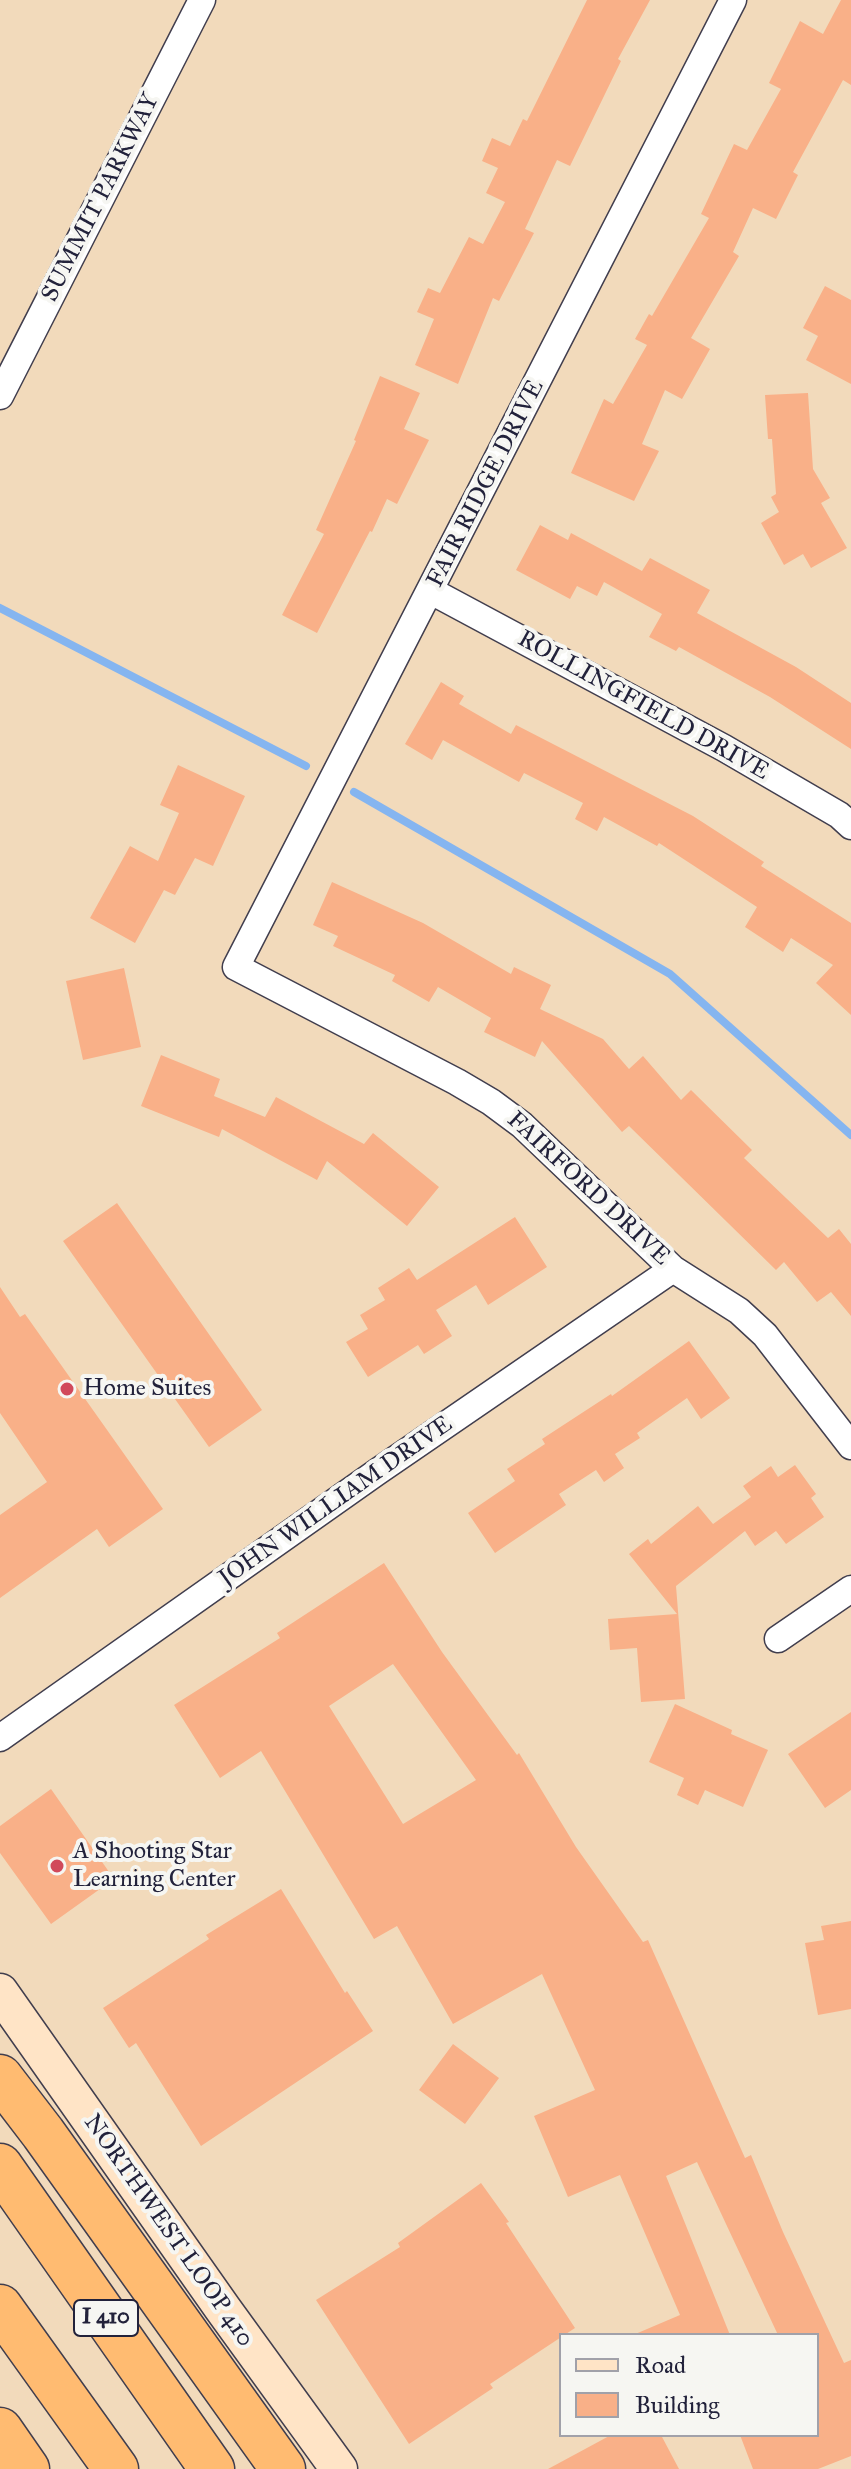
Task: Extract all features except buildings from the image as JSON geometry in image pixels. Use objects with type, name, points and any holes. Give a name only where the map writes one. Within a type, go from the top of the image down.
[{"type":"highway","points":[[0,2077],[283,2469]]},
{"type":"highway","name":"I 410","points":[[0,2166],[212,2469]]},
{"type":"highway","points":[[0,2307],[116,2469]]},
{"type":"highway","points":[[0,2430],[27,2469]]},
{"type":"main road","name":"NORTHWEST LOOP 410","points":[[0,1992],[339,2469]]},
{"type":"street","name":"SUMMIT PARKWAY","points":[[0,396],[202,0]]},
{"type":"street","name":"FAIR RIDGE DRIVE","points":[[236,967],[733,0]]},
{"type":"street","name":"ROLLINGFIELD DRIVE","points":[[431,591],[724,748],[839,815],[851,826]]},
{"type":"street","name":"FAIRFORD DRIVE","points":[[236,967],[491,1102],[522,1125],[673,1269],[739,1311],[765,1335],[851,1446]]},
{"type":"street","name":"JOHN WILLIAM DRIVE","points":[[0,1738],[377,1472],[673,1269]]},
{"type":"street","points":[[778,1639],[851,1589]]},
{"type":"waterway","points":[[0,608],[306,766]]},
{"type":"waterway","points":[[354,792],[670,974],[851,1135]]},
{"type":"place","name":"Home Suites","points":[[67,1389]]},
{"type":"place","name":"A Shooting Star Learning Center","points":[[57,1866]]}]
